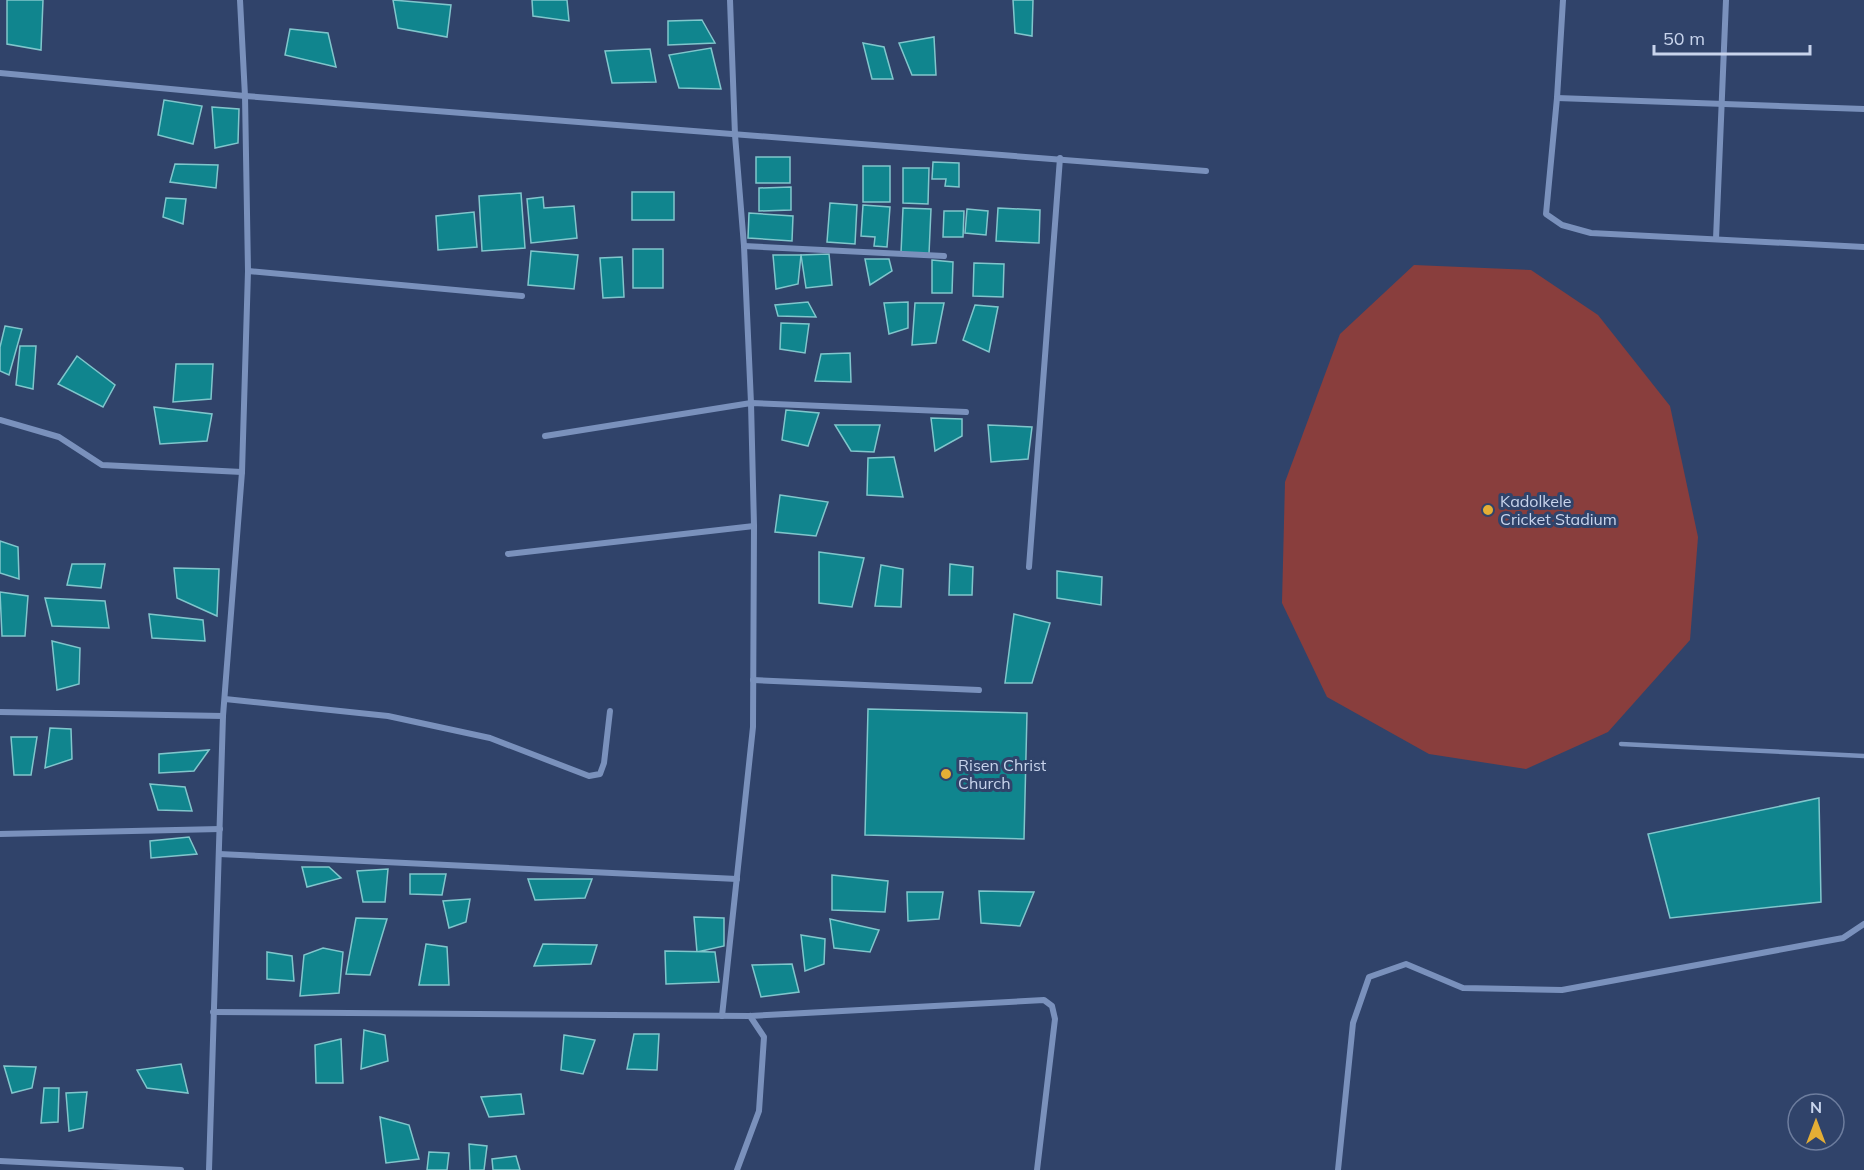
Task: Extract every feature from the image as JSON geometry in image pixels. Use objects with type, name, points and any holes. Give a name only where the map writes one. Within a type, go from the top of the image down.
[{"type":"street","points":[[209,1170],[224,716],[242,472],[248,271],[245,96],[240,0]]},
{"type":"street","points":[[722,1016],[753,727],[754,526],[751,404],[744,246],[735,135],[730,0]]},
{"type":"street","points":[[1563,0],[1546,214],[1562,225],[1591,233],[1864,247]]},
{"type":"street","points":[[1716,239],[1726,0]]},
{"type":"street","points":[[0,73],[245,96],[1206,171]]},
{"type":"street","points":[[1557,98],[1864,108]]},
{"type":"street","points":[[1029,567],[1059,158]]},
{"type":"street","points":[[744,246],[944,256]]},
{"type":"street","points":[[248,271],[522,296]]},
{"type":"street","points":[[545,436],[751,404],[966,412]]},
{"type":"street","points":[[0,420],[59,437],[102,465],[242,472]]},
{"type":"street","points":[[508,554],[754,526]]},
{"type":"street","points":[[753,680],[979,690]]},
{"type":"street","points":[[225,699],[388,716],[490,738],[589,776],[600,774],[604,763],[610,711]]},
{"type":"street","points":[[0,712],[224,716]]},
{"type":"street","points":[[0,834],[220,829]]},
{"type":"street","points":[[219,854],[737,879]]},
{"type":"street","points":[[1338,1170],[1353,1023],[1369,977],[1406,964],[1463,988],[1562,990],[1843,938],[1864,924]]},
{"type":"street","points":[[213,1012],[750,1016],[1044,1000],[1052,1006],[1055,1019],[1037,1170]]},
{"type":"street","points":[[737,1170],[759,1111],[764,1037],[750,1016]]},
{"type":"street","points":[[0,1161],[181,1170]]},
{"type":"lane","points":[[1621,744],[1864,756]]},
{"type":"shaded area","name":"Kadolkele Cricket Stadium","points":[[1414,265],[1531,270],[1598,315],[1670,406],[1698,537],[1690,640],[1608,732],[1526,769],[1429,754],[1327,697],[1282,603],[1285,482],[1340,334]]},
{"type":"building","points":[[7,0],[43,0],[41,50],[7,44]]},
{"type":"building","points":[[393,0],[451,5],[447,37],[398,28]]},
{"type":"building","points":[[532,0],[567,0],[569,21],[533,16]]},
{"type":"building","points":[[1013,0],[1033,0],[1032,36],[1015,33]]},
{"type":"building","points":[[702,20],[715,43],[668,45],[668,21]]},
{"type":"building","points":[[290,29],[328,33],[336,67],[285,55]]},
{"type":"building","points":[[934,37],[936,75],[912,75],[899,43]]},
{"type":"building","points":[[863,43],[884,47],[893,79],[872,79]]},
{"type":"building","points":[[711,48],[721,89],[679,88],[669,55]]},
{"type":"building","points":[[650,49],[656,82],[612,83],[605,51]]},
{"type":"building","points":[[164,100],[202,106],[193,144],[158,135]]},
{"type":"building","points":[[212,107],[239,109],[238,143],[215,148]]},
{"type":"building","points":[[756,157],[790,157],[790,183],[756,183]]},
{"type":"building","points":[[933,162],[959,163],[959,187],[945,186],[946,179],[932,179]]},
{"type":"building","points":[[175,164],[218,165],[216,188],[170,182]]},
{"type":"building","points":[[863,166],[890,166],[890,202],[863,202]]},
{"type":"building","points":[[903,168],[929,168],[928,204],[903,203]]},
{"type":"building","points":[[791,187],[791,210],[759,211],[759,188]]},
{"type":"building","points":[[632,192],[674,192],[674,220],[632,220]]},
{"type":"building","points":[[521,193],[525,248],[482,251],[479,196]]},
{"type":"building","points":[[543,197],[544,208],[574,206],[577,238],[531,243],[527,199]]},
{"type":"building","points":[[166,198],[186,199],[183,224],[163,217]]},
{"type":"building","points":[[830,203],[857,205],[855,244],[827,242]]},
{"type":"building","points":[[863,205],[890,207],[887,247],[874,246],[875,237],[861,236]]},
{"type":"building","points":[[903,208],[931,209],[929,254],[901,253]]},
{"type":"building","points":[[998,208],[1040,210],[1039,243],[996,241]]},
{"type":"building","points":[[967,209],[988,211],[986,235],[965,233]]},
{"type":"building","points":[[944,211],[964,211],[963,237],[943,237]]},
{"type":"building","points":[[474,212],[477,247],[438,250],[436,216]]},
{"type":"building","points":[[749,213],[793,216],[792,241],[748,238]]},
{"type":"building","points":[[633,249],[663,249],[663,288],[633,288]]},
{"type":"building","points":[[531,251],[578,255],[574,289],[528,285]]},
{"type":"building","points":[[829,254],[832,285],[806,288],[801,255]]},
{"type":"building","points":[[773,255],[801,255],[798,284],[776,289]]},
{"type":"building","points":[[622,257],[624,297],[603,298],[600,258]]},
{"type":"building","points":[[865,259],[889,259],[892,271],[870,285]]},
{"type":"building","points":[[932,260],[953,262],[952,293],[932,293]]},
{"type":"building","points":[[974,263],[1004,264],[1003,297],[973,296]]},
{"type":"building","points":[[808,302],[816,317],[778,316],[775,305]]},
{"type":"building","points":[[908,302],[908,328],[889,334],[884,303]]},
{"type":"building","points":[[915,303],[944,303],[936,343],[912,345]]},
{"type":"building","points":[[975,305],[998,307],[989,352],[963,340]]},
{"type":"building","points":[[781,323],[809,324],[805,353],[780,349]]},
{"type":"building","points":[[5,326],[22,329],[9,375],[0,371],[0,347]]},
{"type":"building","points":[[20,346],[36,346],[33,389],[16,385]]},
{"type":"building","points":[[850,353],[851,382],[815,381],[821,354]]},
{"type":"building","points":[[77,356],[115,385],[103,407],[58,384]]},
{"type":"building","points":[[176,364],[213,364],[211,399],[173,402]]},
{"type":"building","points":[[154,407],[212,414],[207,441],[160,444]]},
{"type":"building","points":[[786,410],[819,413],[808,446],[782,440]]},
{"type":"building","points":[[931,418],[962,419],[962,436],[935,451]]},
{"type":"building","points":[[835,425],[880,425],[874,452],[851,451]]},
{"type":"building","points":[[988,425],[1032,427],[1028,459],[991,462]]},
{"type":"building","points":[[894,457],[903,497],[867,495],[868,458]]},
{"type":"building","points":[[780,495],[828,502],[816,536],[775,532]]},
{"type":"building","points":[[0,541],[18,547],[19,579],[0,573]]},
{"type":"building","points":[[819,552],[864,558],[852,607],[819,603]]},
{"type":"building","points":[[72,564],[105,564],[101,588],[67,585]]},
{"type":"building","points":[[950,564],[973,567],[972,595],[949,595]]},
{"type":"building","points":[[881,565],[903,569],[901,607],[875,606]]},
{"type":"building","points":[[174,568],[219,569],[217,616],[177,598]]},
{"type":"building","points":[[1057,571],[1102,577],[1101,605],[1057,598]]},
{"type":"building","points":[[0,592],[28,596],[25,636],[2,636]]},
{"type":"building","points":[[45,598],[105,601],[109,628],[52,626]]},
{"type":"building","points":[[149,614],[203,620],[205,641],[152,638]]},
{"type":"building","points":[[1014,614],[1050,623],[1032,683],[1005,683]]},
{"type":"building","points":[[52,641],[80,648],[79,684],[57,690]]},
{"type":"building","name":"Risen Christ Church","points":[[868,709],[1027,713],[1024,839],[865,835]]},
{"type":"building","points":[[50,728],[71,729],[72,759],[45,768]]},
{"type":"building","points":[[11,737],[37,737],[31,775],[14,775]]},
{"type":"building","points":[[209,750],[194,771],[159,773],[159,754]]},
{"type":"building","points":[[150,784],[185,787],[192,811],[158,810]]},
{"type":"building","points":[[1819,798],[1821,902],[1670,918],[1648,834]]},
{"type":"building","points":[[189,837],[197,854],[151,858],[150,841]]},
{"type":"building","points":[[302,867],[329,867],[341,878],[307,887]]},
{"type":"building","points":[[388,869],[385,902],[363,902],[357,871]]},
{"type":"building","points":[[410,874],[446,874],[442,895],[410,894]]},
{"type":"building","points":[[832,875],[888,881],[885,912],[832,910]]},
{"type":"building","points":[[528,879],[592,879],[585,898],[535,900]]},
{"type":"building","points":[[979,891],[1034,892],[1020,926],[981,923]]},
{"type":"building","points":[[907,892],[943,892],[939,919],[908,921]]},
{"type":"building","points":[[470,899],[466,922],[449,928],[443,901]]},
{"type":"building","points":[[694,917],[724,918],[724,946],[697,952]]},
{"type":"building","points":[[356,918],[387,919],[370,975],[346,974]]},
{"type":"building","points":[[830,919],[879,930],[870,952],[834,948]]},
{"type":"building","points":[[801,935],[825,939],[824,964],[805,971]]},
{"type":"building","points":[[426,944],[447,947],[449,985],[419,985]]},
{"type":"building","points":[[543,944],[597,945],[591,964],[534,966]]},
{"type":"building","points":[[323,948],[343,952],[339,993],[300,996],[304,955]]},
{"type":"building","points":[[665,951],[715,952],[719,982],[666,984]]},
{"type":"building","points":[[267,952],[292,956],[294,981],[267,979]]},
{"type":"building","points":[[792,964],[799,992],[761,997],[752,965]]},
{"type":"building","points":[[364,1030],[385,1035],[388,1061],[361,1069]]},
{"type":"building","points":[[634,1034],[659,1034],[657,1070],[627,1069]]},
{"type":"building","points":[[564,1035],[595,1040],[583,1074],[561,1070]]},
{"type":"building","points":[[341,1039],[343,1083],[316,1083],[315,1045]]},
{"type":"building","points":[[181,1064],[188,1093],[147,1088],[137,1070]]},
{"type":"building","points":[[4,1066],[36,1067],[32,1088],[12,1093]]},
{"type":"building","points":[[44,1088],[59,1088],[58,1122],[41,1123]]},
{"type":"building","points":[[87,1092],[83,1128],[69,1131],[66,1093]]},
{"type":"building","points":[[521,1094],[524,1114],[489,1117],[481,1097]]},
{"type":"building","points":[[380,1117],[409,1125],[419,1159],[386,1163]]},
{"type":"building","points":[[469,1144],[487,1146],[484,1170],[470,1170]]},
{"type":"building","points":[[429,1152],[449,1153],[447,1170],[427,1170]]},
{"type":"building","points":[[516,1156],[520,1170],[493,1170],[492,1159]]},
{"type":"place","name":"Kadolkele Cricket Stadium","points":[[1488,510]]},
{"type":"place","name":"Risen Christ Church","points":[[946,774]]}]
